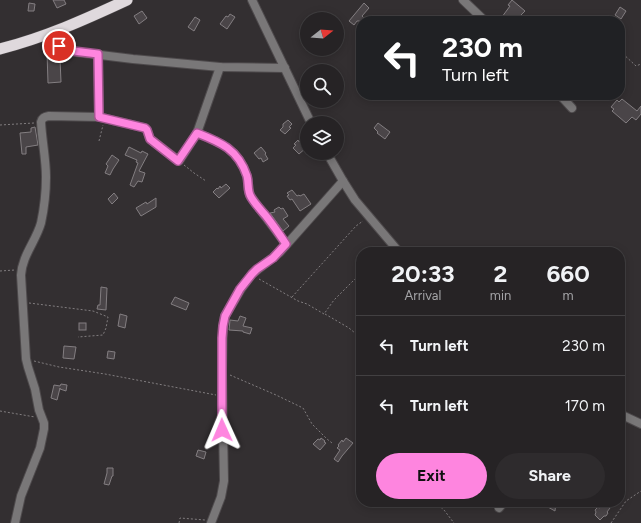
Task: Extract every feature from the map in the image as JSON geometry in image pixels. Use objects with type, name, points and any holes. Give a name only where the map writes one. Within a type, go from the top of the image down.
[{"type":"highway","points":[[0,49],[53,33],[127,0]]},
{"type":"street","points":[[252,0],[308,116]]},
{"type":"street","points":[[463,0],[480,16]]},
{"type":"street","points":[[53,33],[62,49],[68,51],[220,67],[285,68]]},
{"type":"street","points":[[98,54],[102,118]]},
{"type":"street","points":[[15,523],[21,496],[40,448],[44,429],[43,419],[39,410],[35,389],[26,359],[22,270],[28,252],[38,233],[44,203],[46,178],[41,122],[42,119],[49,116],[102,118],[145,128],[150,139],[178,161],[197,133],[220,67]]},
{"type":"street","points":[[565,100],[572,108]]},
{"type":"street","points":[[197,133],[225,145],[236,155],[247,176],[248,190],[251,197],[286,244]]},
{"type":"street","points":[[331,160],[355,200],[395,247]]},
{"type":"street","points":[[211,522],[223,490],[222,372],[223,326],[225,316],[240,289],[252,274],[273,258],[343,181]]},
{"type":"street","points":[[625,416],[641,424]]},
{"type":"path","points":[[625,55],[636,66],[641,64]]},
{"type":"path","points":[[99,141],[102,118]]},
{"type":"path","points":[[0,125],[41,122]]},
{"type":"path","points":[[178,161],[206,181]]},
{"type":"path","points":[[291,298],[356,226],[368,217]]},
{"type":"path","points":[[0,271],[22,270]]},
{"type":"path","points":[[252,274],[291,298],[307,304],[349,328],[356,334]]},
{"type":"path","points":[[324,314],[334,300],[356,278]]},
{"type":"path","points":[[23,302],[93,311],[108,317],[103,335],[78,337]]},
{"type":"path","points":[[26,359],[59,367],[222,396]]},
{"type":"path","points":[[222,372],[303,408],[312,424],[332,443]]},
{"type":"path","points":[[0,412],[43,419]]},
{"type":"path","points":[[625,502],[641,491]]},
{"type":"path","points":[[441,507],[454,523]]},
{"type":"path","points":[[611,523],[622,507]]},
{"type":"path","points":[[179,523],[180,518],[211,522]]},
{"type":"building","points":[[53,0],[64,0],[66,4],[57,8]]},
{"type":"building","points":[[512,0],[525,11],[520,16],[503,16],[510,6],[508,5]]},
{"type":"building","points":[[29,3],[35,4],[34,11],[28,11]]},
{"type":"building","points":[[364,3],[369,8],[362,16],[356,16],[356,22],[354,25],[349,21]]},
{"type":"building","points":[[620,7],[626,11],[623,16],[615,15]]},
{"type":"building","points":[[142,11],[147,18],[139,24],[134,16]]},
{"type":"building","points":[[230,14],[235,17],[227,29],[220,24],[226,16],[228,17]]},
{"type":"building","points":[[195,17],[200,20],[194,31],[188,27]]},
{"type":"building","points":[[57,51],[62,55],[62,59],[60,59],[61,82],[48,83],[47,52]]},
{"type":"building","points":[[617,100],[619,102],[623,100],[637,111],[641,106],[641,114],[636,120],[632,117],[626,123],[612,111],[614,109],[611,107]]},
{"type":"building","points":[[288,120],[292,124],[289,127],[291,128],[285,134],[280,130],[283,127],[283,124]]},
{"type":"building","points":[[378,123],[390,132],[385,139],[377,133],[378,132],[374,128]]},
{"type":"building","points":[[35,127],[38,145],[26,147],[26,154],[22,154],[20,133],[31,132],[31,128]]},
{"type":"building","points":[[298,140],[299,142],[300,141],[299,154],[293,148],[296,145],[294,144]]},
{"type":"building","points":[[129,147],[141,153],[142,151],[148,154],[139,171],[145,173],[142,182],[138,181],[134,187],[130,185],[138,163],[136,162],[137,160],[125,155]]},
{"type":"building","points":[[261,147],[266,153],[265,154],[268,159],[263,162],[261,158],[259,159],[254,153]]},
{"type":"building","points":[[112,155],[119,160],[110,175],[105,173],[108,166],[106,164]]},
{"type":"building","points":[[226,184],[230,188],[219,198],[213,192],[220,186],[221,188]]},
{"type":"building","points":[[292,190],[297,196],[304,194],[311,204],[300,211],[292,199],[290,200],[287,196],[289,195],[287,193]]},
{"type":"building","points":[[114,193],[118,198],[112,204],[108,199]]},
{"type":"building","points":[[156,198],[156,207],[141,216],[136,208],[146,202],[147,204]]},
{"type":"building","points":[[279,207],[281,209],[283,208],[288,216],[283,219],[289,226],[283,231],[270,213],[275,212],[274,210]]},
{"type":"building","points":[[101,287],[107,288],[106,310],[97,309],[98,305],[100,305]]},
{"type":"building","points":[[175,297],[189,303],[186,310],[171,304]]},
{"type":"building","points":[[120,314],[127,316],[125,328],[118,326]]},
{"type":"building","points":[[240,316],[246,318],[243,326],[252,328],[250,334],[243,331],[229,330],[230,320],[238,321]]},
{"type":"building","points":[[79,323],[86,323],[86,330],[79,330]]},
{"type":"building","points":[[64,346],[76,347],[74,359],[63,358]]},
{"type":"building","points":[[108,351],[115,352],[114,359],[107,358]]},
{"type":"building","points":[[61,384],[67,385],[66,391],[60,388],[57,400],[51,398],[54,385],[60,386]]},
{"type":"building","points":[[321,438],[326,443],[320,450],[313,444]]},
{"type":"building","points":[[346,438],[353,443],[338,462],[334,459],[340,450],[337,448],[339,446],[338,445]]},
{"type":"building","points":[[198,450],[206,452],[204,459],[196,456]]},
{"type":"building","points":[[107,468],[113,468],[113,476],[109,485],[104,484]]},
{"type":"building","points":[[548,507],[555,507],[555,511]]},
{"type":"building","points":[[598,507],[610,508],[606,516],[600,520],[595,515],[595,510]]},
{"type":"route","points":[[59,46],[65,50],[98,54],[99,117],[145,128],[150,139],[178,161],[197,133],[225,145],[240,161],[247,176],[248,190],[253,201],[267,217],[286,244],[280,252],[252,274],[240,289],[225,316],[222,338],[222,430]]}]
